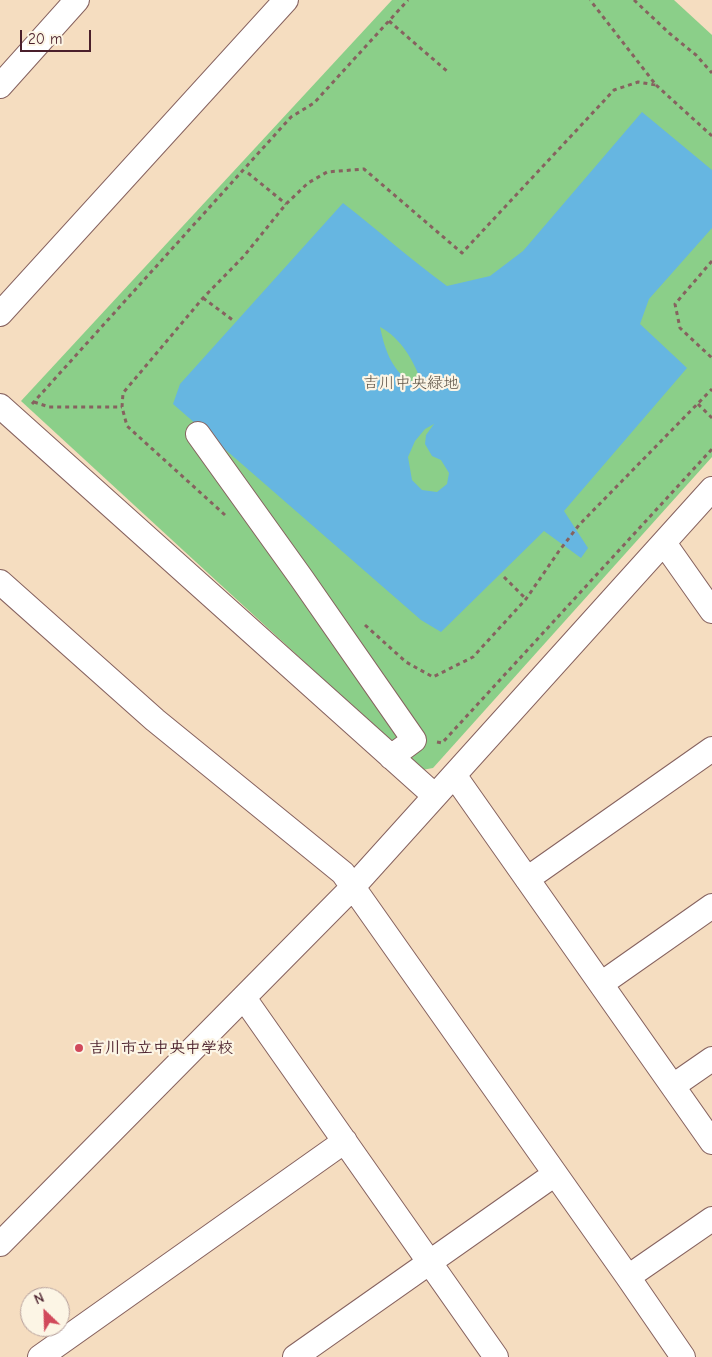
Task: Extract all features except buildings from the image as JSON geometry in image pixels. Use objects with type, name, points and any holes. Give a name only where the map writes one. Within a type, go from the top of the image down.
[{"type":"street","points":[[0,86],[76,0]]},
{"type":"street","points":[[0,314],[286,0]]},
{"type":"street","points":[[8,414],[435,796]]},
{"type":"street","points":[[198,434],[414,740],[391,757]]},
{"type":"street","points":[[0,1244],[353,887],[712,489]]},
{"type":"street","points":[[664,543],[710,603]]},
{"type":"street","points":[[0,582],[155,720],[338,868],[683,1357]]},
{"type":"street","points":[[527,879],[712,748]]},
{"type":"street","points":[[454,775],[712,1142]]},
{"type":"street","points":[[602,984],[712,906]]},
{"type":"street","points":[[244,998],[496,1357]]},
{"type":"street","points":[[673,1086],[712,1059]]},
{"type":"street","points":[[40,1357],[345,1141]]},
{"type":"street","points":[[294,1357],[555,1174]]},
{"type":"street","points":[[628,1278],[712,1218]]},
{"type":"path","points":[[8,414],[34,402],[291,116],[314,104],[408,0]]},
{"type":"path","points":[[590,0],[656,85],[712,136]]},
{"type":"path","points":[[634,0],[668,33],[696,55],[712,73]]},
{"type":"path","points":[[389,21],[448,72]]},
{"type":"path","points":[[244,256],[286,204],[308,183],[327,172],[364,169],[462,254],[614,90],[638,82],[656,85]]},
{"type":"path","points":[[248,173],[286,204]]},
{"type":"path","points":[[712,261],[675,304],[680,328],[712,358]]},
{"type":"path","points":[[203,298],[234,321]]},
{"type":"path","points":[[358,619],[406,662],[433,677],[473,657],[526,599],[579,525],[712,389]]},
{"type":"path","points":[[34,402],[49,407],[122,407]]},
{"type":"path","points":[[698,404],[712,418]]},
{"type":"path","points":[[414,740],[442,743],[712,449]]},
{"type":"path","points":[[504,577],[526,599]]},
{"type":"green space","name":"吉川中央緑地","points":[[392,0],[674,0],[712,35],[712,457],[433,768],[422,770],[21,401]]},
{"type":"water","points":[[642,112],[712,170],[712,228],[649,299],[640,324],[687,368],[564,511],[588,548],[581,558],[544,531],[441,632],[421,620],[173,404],[180,384],[343,203],[447,286],[490,276],[523,251]],"holes":[[[380,327],[394,337],[406,351],[415,366],[421,382],[409,380],[397,370],[389,357]],[[434,424],[426,435],[425,444],[432,456],[441,460],[449,473],[447,484],[437,492],[422,490],[412,480],[408,457],[415,441],[425,429]]]},
{"type":"place","name":"吉川市立中央中学校","points":[[79,1048]]}]
